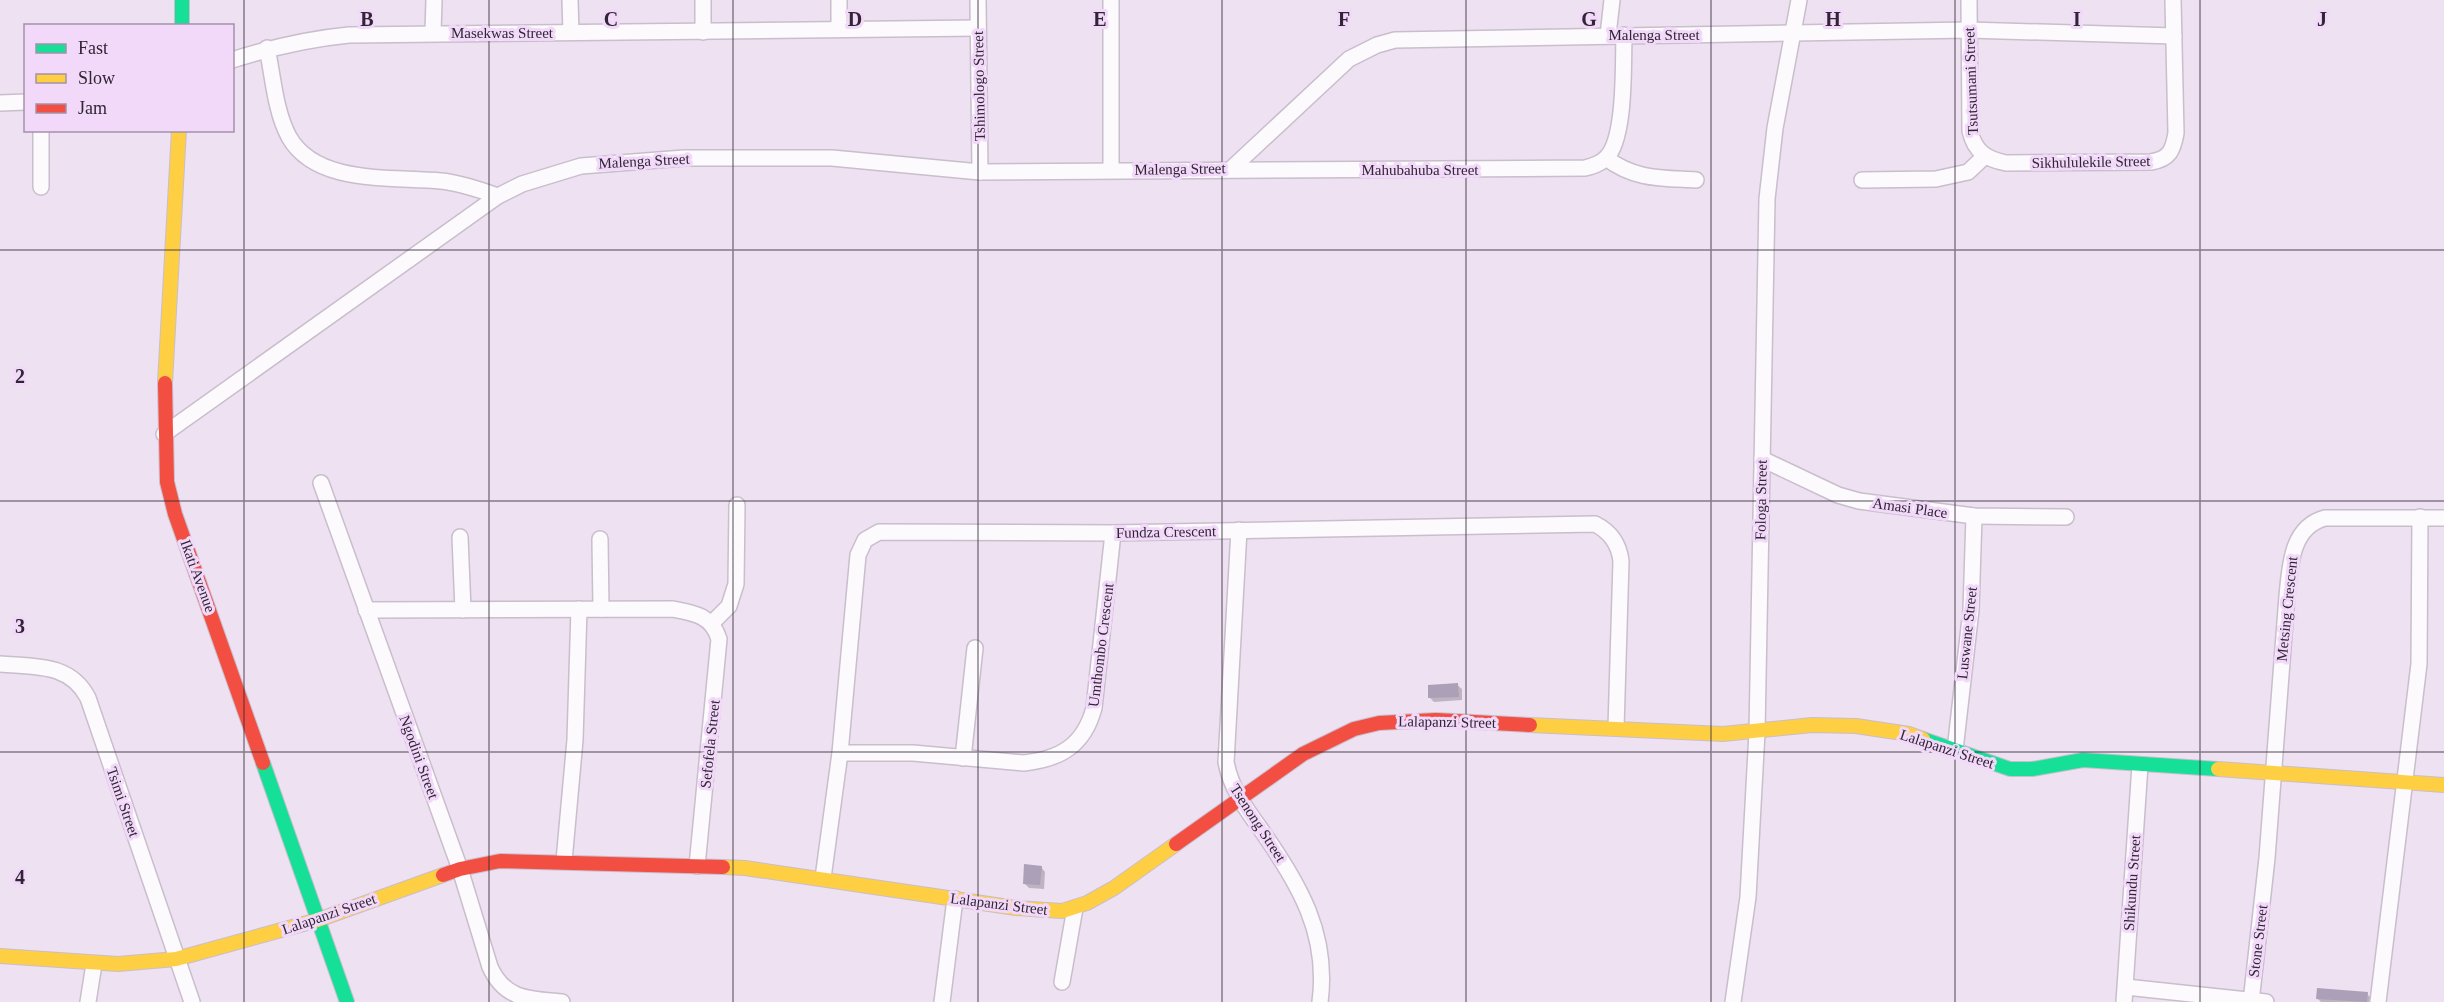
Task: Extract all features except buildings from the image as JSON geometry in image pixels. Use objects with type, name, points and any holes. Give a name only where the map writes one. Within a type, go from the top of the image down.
[{"type":"street","points":[[182,0],[182,24]]},
{"type":"street","name":"Masekwas Street","points":[[433,32],[434,0]]},
{"type":"street","name":"Masekwas Street","points":[[570,0],[571,32]]},
{"type":"street","points":[[703,0],[703,32]]},
{"type":"street","points":[[839,0],[839,29]]},
{"type":"street","name":"Tshimologo Street","points":[[978,0],[980,172]]},
{"type":"street","points":[[1111,0],[1111,170]]},
{"type":"street","points":[[1612,0],[1623,85],[1617,136],[1613,149],[1606,158],[1620,169],[1643,177],[1696,180]]},
{"type":"street","name":"Fologa Street","points":[[1733,1002],[1748,897],[1758,732],[1767,190],[1799,0]]},
{"type":"street","name":"Tsutsumani Street","points":[[1969,0],[1970,131],[1973,143],[1985,156]]},
{"type":"street","name":"Sikhululekile Street","points":[[1985,156],[2006,163],[2151,162],[2166,158],[2172,152],[2176,133],[2173,0]]},
{"type":"street","name":"Masekwas Street","points":[[234,59],[267,48],[349,34],[978,28]]},
{"type":"street","name":"Malenga Street","points":[[164,434],[498,196],[522,184],[573,168],[598,163],[639,160],[832,158],[980,172],[1231,169],[1349,59],[1377,45],[1414,39],[1616,35],[1792,35],[1969,30],[2174,36]]},
{"type":"street","points":[[267,48],[285,127],[289,137],[304,155],[353,176],[441,181],[464,185],[498,196]]},
{"type":"street","points":[[0,103],[24,102]]},
{"type":"street","points":[[41,132],[41,187]]},
{"type":"street","name":"Ikati Avenue","points":[[179,132],[164,434],[167,482],[176,514],[347,1002]]},
{"type":"street","points":[[1862,180],[1936,179],[1968,172],[1985,156]]},
{"type":"street","name":"Mahubahuba Street","points":[[1231,169],[1571,169],[1594,166],[1606,158]]},
{"type":"street","name":"Amasi Place","points":[[1762,459],[1848,498],[1974,516],[2066,517]]},
{"type":"street","name":"Ngodini Street","points":[[321,483],[460,868],[496,980],[506,991],[518,996],[562,1002]]},
{"type":"street","points":[[366,610],[673,609],[693,613],[712,623],[729,606],[736,584],[737,505]]},
{"type":"street","name":"Luswane Street","points":[[1955,750],[1971,610],[1974,516]]},
{"type":"street","points":[[2378,1002],[2420,646],[2418,604],[2420,517]]},
{"type":"street","name":"Metsing Crescent","points":[[2272,773],[2290,565],[2293,552],[2303,531],[2309,525],[2325,518],[2444,518]]},
{"type":"street","name":"Fundza Crescent","points":[[823,878],[840,753],[858,555],[865,540],[886,531],[1113,533],[1595,524],[1607,530],[1620,550],[1616,728]]},
{"type":"street","name":"Tsenong Street","points":[[1239,530],[1225,747],[1228,775],[1239,798],[1292,876],[1307,905],[1321,966],[1320,1002]]},
{"type":"street","name":"Umthombo Crescent","points":[[840,753],[892,752],[1009,763],[1042,761],[1058,756],[1083,735],[1090,723],[1094,708],[1113,533]]},
{"type":"street","points":[[460,537],[463,610]]},
{"type":"street","points":[[600,539],[601,609]]},
{"type":"street","points":[[564,861],[575,740],[579,609]]},
{"type":"street","name":"Sefofela Street","points":[[697,866],[719,660],[719,639],[712,623]]},
{"type":"street","points":[[963,758],[975,648]]},
{"type":"street","name":"Tsimi Street","points":[[0,664],[56,670],[70,675],[81,684],[88,698],[192,1002]]},
{"type":"street","name":"Lalapanzi Street","points":[[0,956],[94,964],[145,963],[176,959],[217,950],[318,920],[460,868],[500,861],[564,861],[774,871],[1040,910],[1076,909],[1114,888],[1303,754],[1354,729],[1379,723],[1436,720],[1698,734],[1758,732],[1812,725],[1856,726],[1910,734],[1998,766],[2020,770],[2083,760],[2403,784],[2444,785]]},
{"type":"street","name":"Shikundu Street","points":[[2125,995],[2140,765]]},
{"type":"street","name":"Stone Street","points":[[2125,995],[2256,1001],[2272,773]]},
{"type":"street","points":[[942,1002],[955,899]]},
{"type":"street","points":[[1062,982],[1076,909]]},
{"type":"street","points":[[88,1002],[94,964]]},
{"type":"traffic: fast","points":[[182,0],[182,24]]},
{"type":"traffic: fast","points":[[1923,739],[2010,769],[2032,769],[2083,760],[2218,769]]},
{"type":"traffic: fast","points":[[263,763],[347,1002]]},
{"type":"traffic: slow","points":[[165,383],[179,132]]},
{"type":"traffic: slow","points":[[1530,725],[1723,734],[1812,725],[1856,726],[1909,734],[1923,739]]},
{"type":"traffic: slow","points":[[2218,769],[2444,785]]},
{"type":"traffic: slow","points":[[723,867],[745,868],[1016,908],[1062,911],[1087,903],[1114,888],[1176,844]]},
{"type":"traffic: slow","points":[[0,956],[118,964],[176,959],[318,920],[443,875]]},
{"type":"traffic: jam","points":[[165,383],[167,482],[175,514],[263,763]]},
{"type":"traffic: jam","points":[[1176,844],[1303,754],[1354,729],[1379,723],[1436,720],[1530,725]]},
{"type":"traffic: jam","points":[[443,875],[500,861],[723,867]]}]
